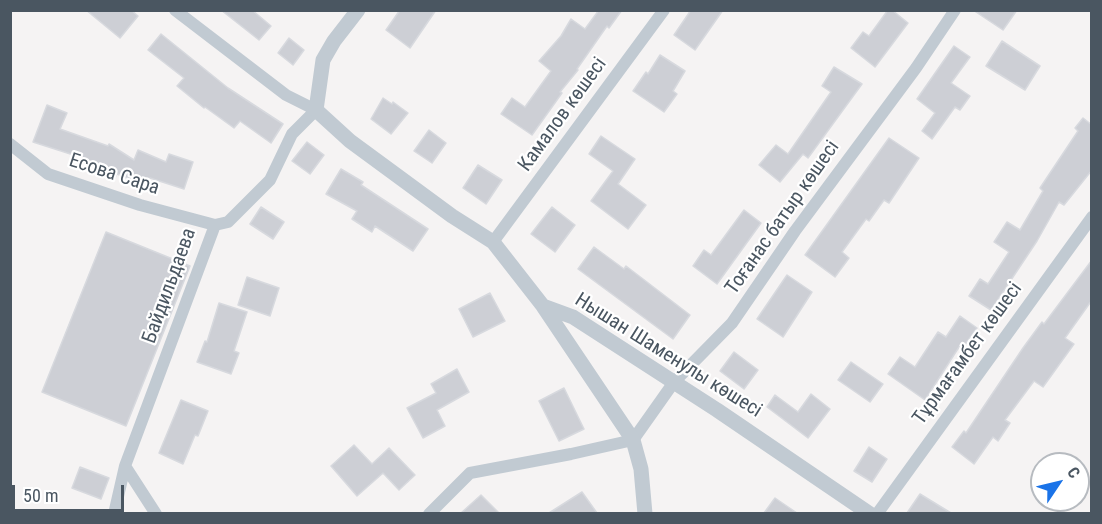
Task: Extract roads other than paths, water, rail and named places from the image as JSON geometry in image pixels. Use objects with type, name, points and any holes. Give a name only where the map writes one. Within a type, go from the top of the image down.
[{"type":"street","points":[[175,10],[286,95],[316,110],[324,60],[334,41],[358,10]]},
{"type":"street","name":"Камалов көшесі","points":[[493,242],[664,10]]},
{"type":"street","name":"Тоғанас батыр көшесі","points":[[633,440],[674,382],[732,322],[795,231],[916,68],[955,10]]},
{"type":"street","name":"Байдильдаева","points":[[114,513],[125,466],[215,225],[228,222],[270,180],[292,134],[316,110]]},
{"type":"street","name":"Нышан Шаменулы көшесі","points":[[316,110],[350,141],[452,216],[493,242],[543,306],[573,317],[870,513]]},
{"type":"street","name":"Есова Сара","points":[[10,144],[48,174],[140,205],[215,225]]},
{"type":"street","name":"Тұрмағамбет көшесі","points":[[877,513],[1092,217]]},
{"type":"street","points":[[543,306],[633,440],[641,469],[645,513]]},
{"type":"street","points":[[429,513],[470,473],[633,440]]},
{"type":"street","points":[[125,466],[156,513]]}]
